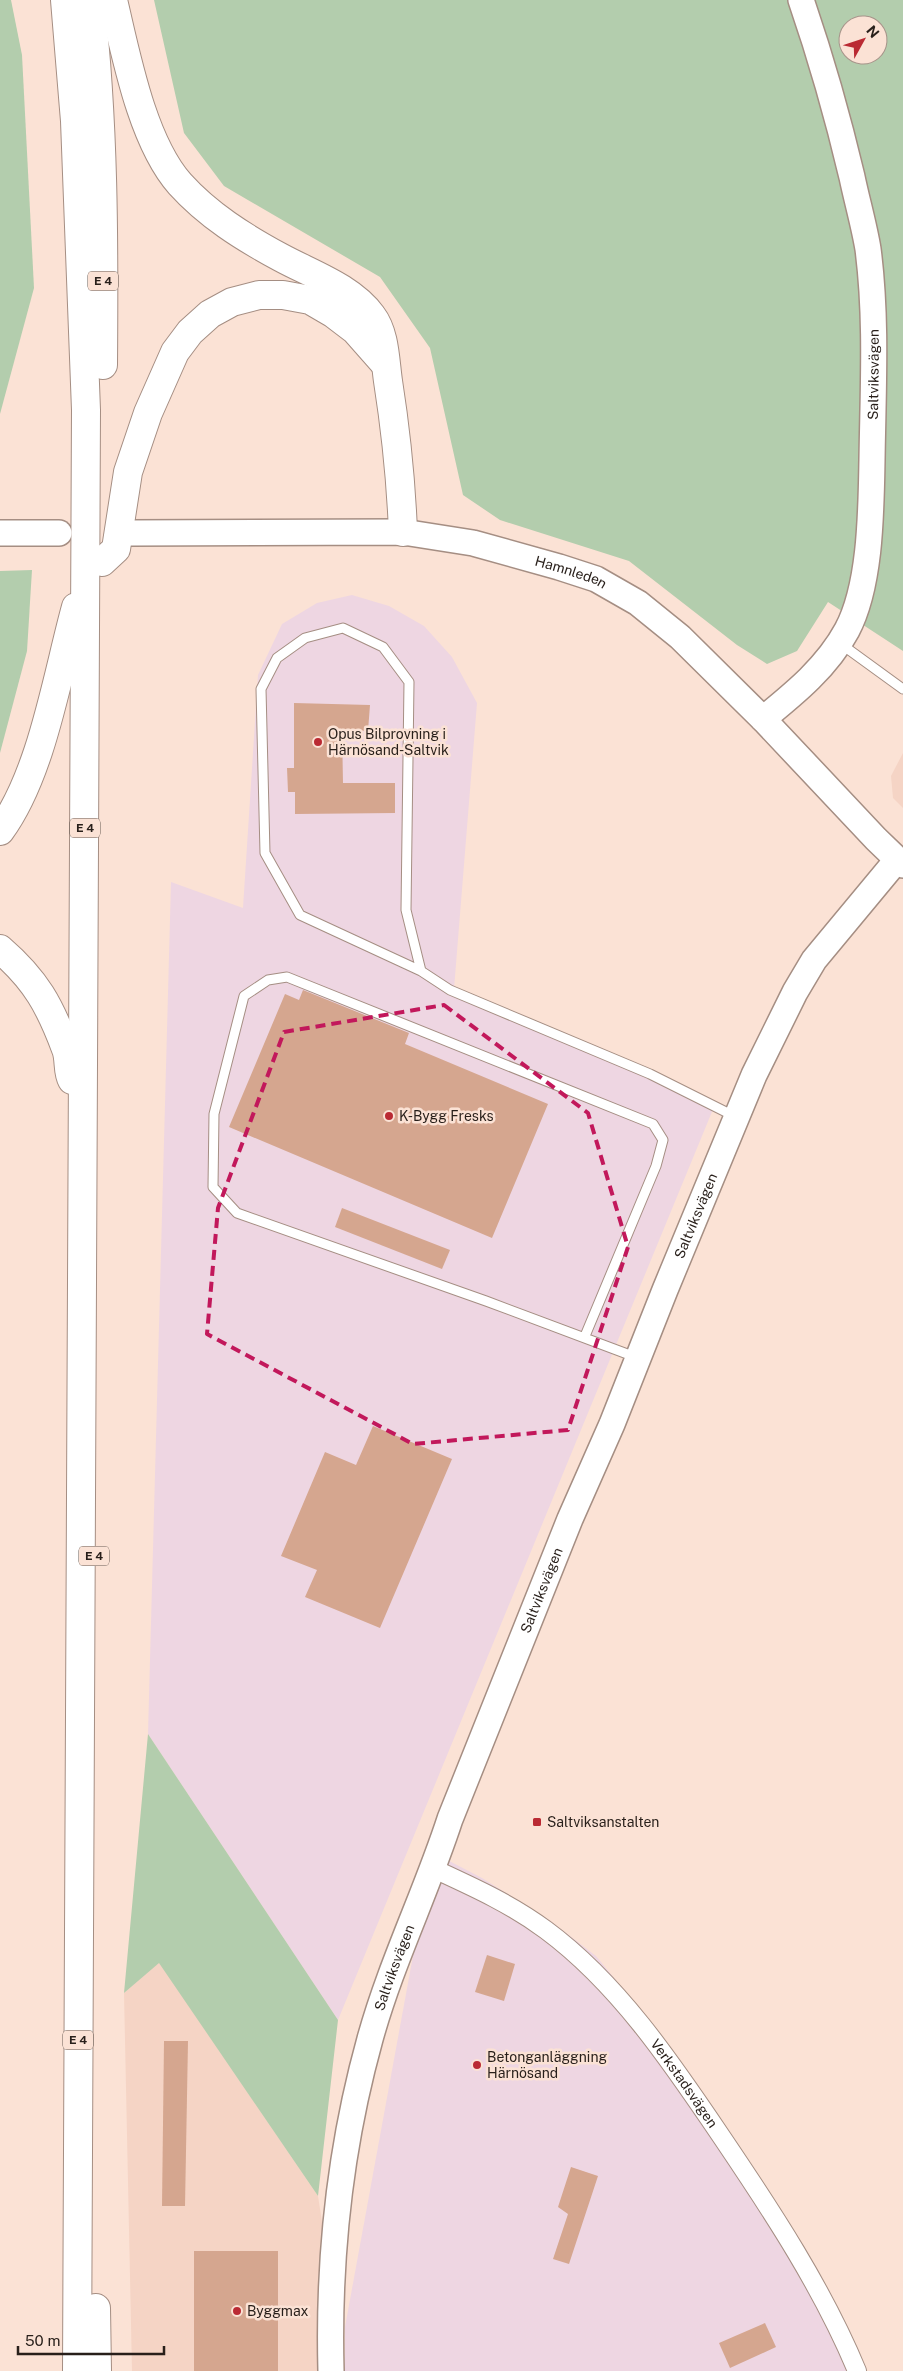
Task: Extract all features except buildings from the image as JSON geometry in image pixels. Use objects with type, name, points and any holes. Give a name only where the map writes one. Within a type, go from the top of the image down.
[{"type":"highway","name":"E 4","points":[[65,0],[75,122],[93,559],[92,2046],[97,2371]]},
{"type":"highway","name":"E 4","points":[[77,2371],[83,1100],[102,163],[95,45],[90,0]]},
{"type":"highway","points":[[113,0],[127,59],[144,114],[159,152],[179,182],[222,222],[279,257],[338,287],[358,301],[372,316],[380,333],[386,366],[402,481],[403,532]]},
{"type":"highway","points":[[93,559],[116,549],[128,472],[148,413],[175,352],[190,332],[210,314],[232,302],[259,295],[283,295],[310,300],[334,314],[355,330],[386,366]]},
{"type":"highway","name":"E 4","points":[[0,831],[24,787],[45,728],[81,587],[93,559]]},
{"type":"highway","name":"E 4","points":[[0,949],[33,982],[49,1006],[68,1053],[70,1076],[83,1100]]},
{"type":"street","name":"Saltviksvägen","points":[[764,719],[801,687],[827,660],[847,628],[858,596],[867,552],[872,494],[872,294],[868,248],[844,141],[801,0]]},
{"type":"street","name":"Hamnleden","points":[[130,533],[403,532],[473,543],[587,576],[617,589],[660,619],[764,719],[900,862]]},
{"type":"street","points":[[0,533],[59,533]]},
{"type":"street","name":"Saltviksvägen","points":[[331,2371],[332,2250],[337,2207],[356,2096],[370,2038],[400,1949],[434,1869],[450,1819],[570,1519],[612,1424],[736,1117],[770,1042],[795,992],[814,960],[900,862]]},
{"type":"street","name":"Verkstadsvägen","points":[[434,1869],[507,1905],[546,1930],[575,1953],[644,2029],[712,2123],[779,2226],[832,2318],[857,2371]]},
{"type":"lane","points":[[422,971],[406,910],[409,682],[383,647],[343,628],[305,638],[277,658],[261,689],[265,853],[300,915],[422,971],[450,990],[650,1074],[736,1117]]},
{"type":"lane","points":[[839,642],[903,689]]},
{"type":"lane","points":[[585,1336],[656,1166],[663,1140],[653,1124],[287,977],[268,980],[244,996],[214,1114],[214,1187],[237,1212],[585,1336],[638,1358]]},
{"type":"highlighted area","points":[[444,1005],[588,1113],[628,1247],[568,1430],[413,1444],[207,1334],[218,1208],[284,1032]]},
{"type":"shaded area","points":[[352,595],[389,606],[424,626],[452,657],[477,703],[454,989],[716,1102],[338,2020],[148,1734],[171,882],[243,908],[258,675],[282,624],[317,603]]},
{"type":"shaded area","points":[[903,753],[903,808],[893,798],[891,776]]},
{"type":"shaded area","points":[[432,1852],[482,1878],[549,1920],[596,1956],[633,2001],[698,2094],[862,2371],[345,2371],[345,2327]]},
{"type":"shaded area","points":[[159,1962],[318,2196],[325,2241],[320,2371],[132,2371],[124,1993]]},
{"type":"green space","points":[[0,0],[11,0],[22,55],[34,288],[0,414]]},
{"type":"green space","points":[[154,0],[903,0],[903,651],[828,602],[797,651],[767,664],[737,645],[629,561],[500,520],[463,495],[430,348],[380,277],[224,186],[184,133]]},
{"type":"green space","points":[[32,570],[27,651],[0,753],[0,571]]},
{"type":"green space","points":[[148,1734],[338,2020],[318,2196],[159,1963],[124,1993]]},
{"type":"place","name":"Opus Bilprovning i Härnösand-Saltvik","points":[[318,742]]},
{"type":"place","name":"K-Bygg Fresks","points":[[389,1116]]},
{"type":"place","name":"Saltviksanstalten","points":[[537,1822]]},
{"type":"place","name":"Betonganläggning Härnösand","points":[[477,2065]]},
{"type":"place","name":"Byggmax","points":[[237,2311]]}]
